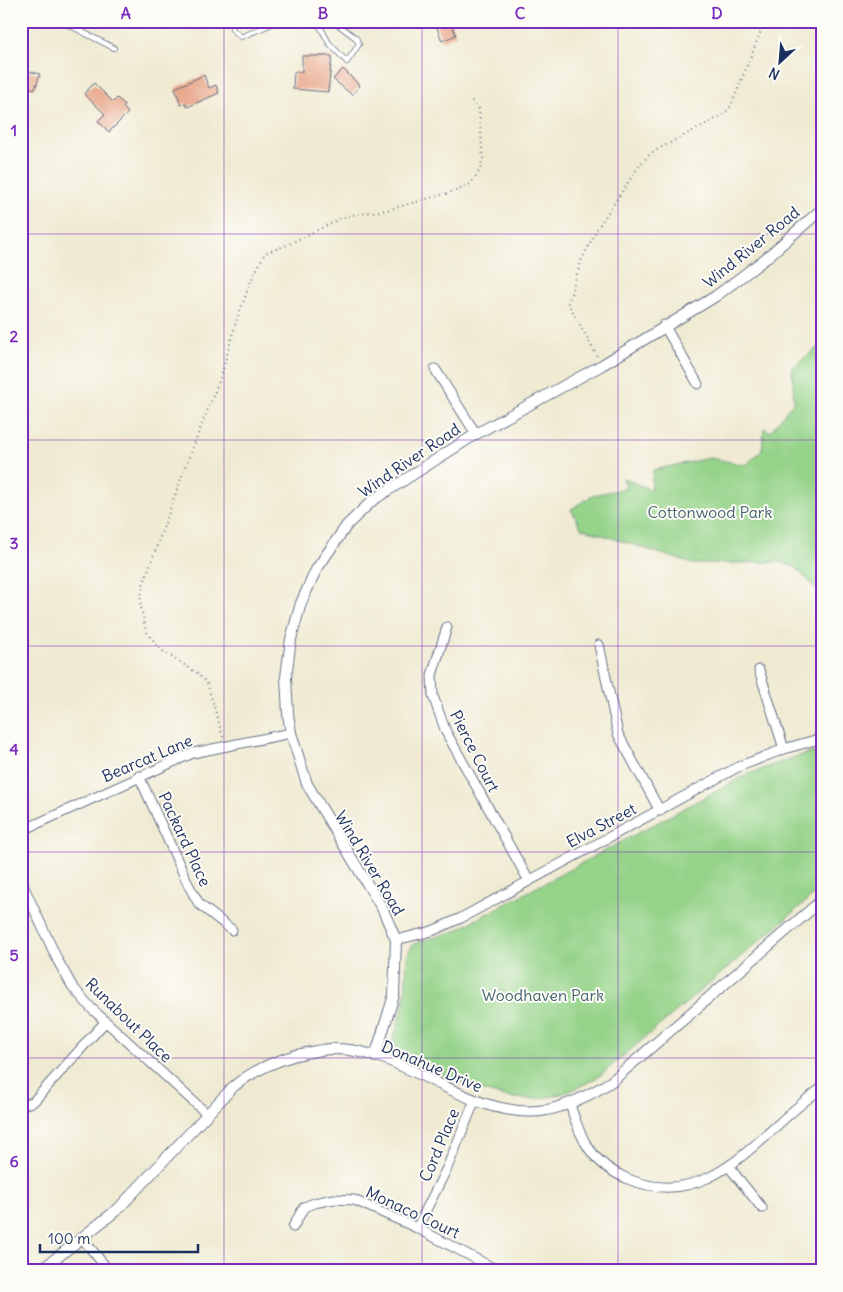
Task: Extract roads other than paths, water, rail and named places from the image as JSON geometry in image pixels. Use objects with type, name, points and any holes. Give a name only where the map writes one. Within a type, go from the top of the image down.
[{"type":"street","name":"Wind River Road","points":[[375,1057],[394,995],[397,966],[396,940],[383,910],[307,784],[291,733],[286,677],[290,639],[304,595],[325,554],[347,525],[373,500],[476,434],[602,365],[716,296],[765,259],[822,209]]},
{"type":"street","points":[[664,326],[698,384]]},
{"type":"street","points":[[435,369],[476,434]]},
{"type":"street","name":"Pierce Court","points":[[446,626],[432,675],[433,696],[446,732],[528,881]]},
{"type":"street","points":[[599,645],[618,734],[660,810]]},
{"type":"street","points":[[760,670],[784,749]]},
{"type":"street","name":"Bearcat Lane","points":[[21,830],[193,753],[291,733]]},
{"type":"street","name":"Elva Street","points":[[396,940],[432,930],[461,918],[723,775],[784,749],[822,738]]},
{"type":"street","name":"Packard Place","points":[[139,776],[199,904],[232,930]]},
{"type":"street","name":"Runabout Place","points":[[21,881],[58,961],[72,986],[105,1022],[207,1114]]},
{"type":"street","name":"Donahue Drive","points":[[40,1271],[118,1209],[207,1114],[244,1078],[276,1060],[330,1049],[375,1057],[494,1107],[518,1110],[546,1110],[570,1104],[612,1081],[822,900]]},
{"type":"street","points":[[21,1105],[33,1102],[105,1022]]},
{"type":"street","points":[[570,1104],[579,1134],[594,1156],[613,1171],[634,1182],[658,1187],[682,1187],[706,1181],[729,1167],[805,1099],[822,1088]]},
{"type":"street","name":"Cord Place","points":[[417,1228],[447,1168],[475,1100]]},
{"type":"street","points":[[729,1167],[762,1208]]},
{"type":"street","name":"Monaco Court","points":[[293,1227],[304,1207],[334,1198],[354,1200],[417,1228],[498,1271]]},
{"type":"street","points":[[82,1238],[109,1271]]},
{"type":"lane","points":[[61,21],[114,48]]},
{"type":"lane","points":[[233,21],[232,29],[241,37],[279,21]]},
{"type":"lane","points":[[317,21],[329,42],[347,62],[359,44],[356,38],[333,21]]},
{"type":"park label","name":"Cottonwood Park","points":[[710,512]]},
{"type":"park label","name":"Woodhaven Park","points":[[543,995]]}]
